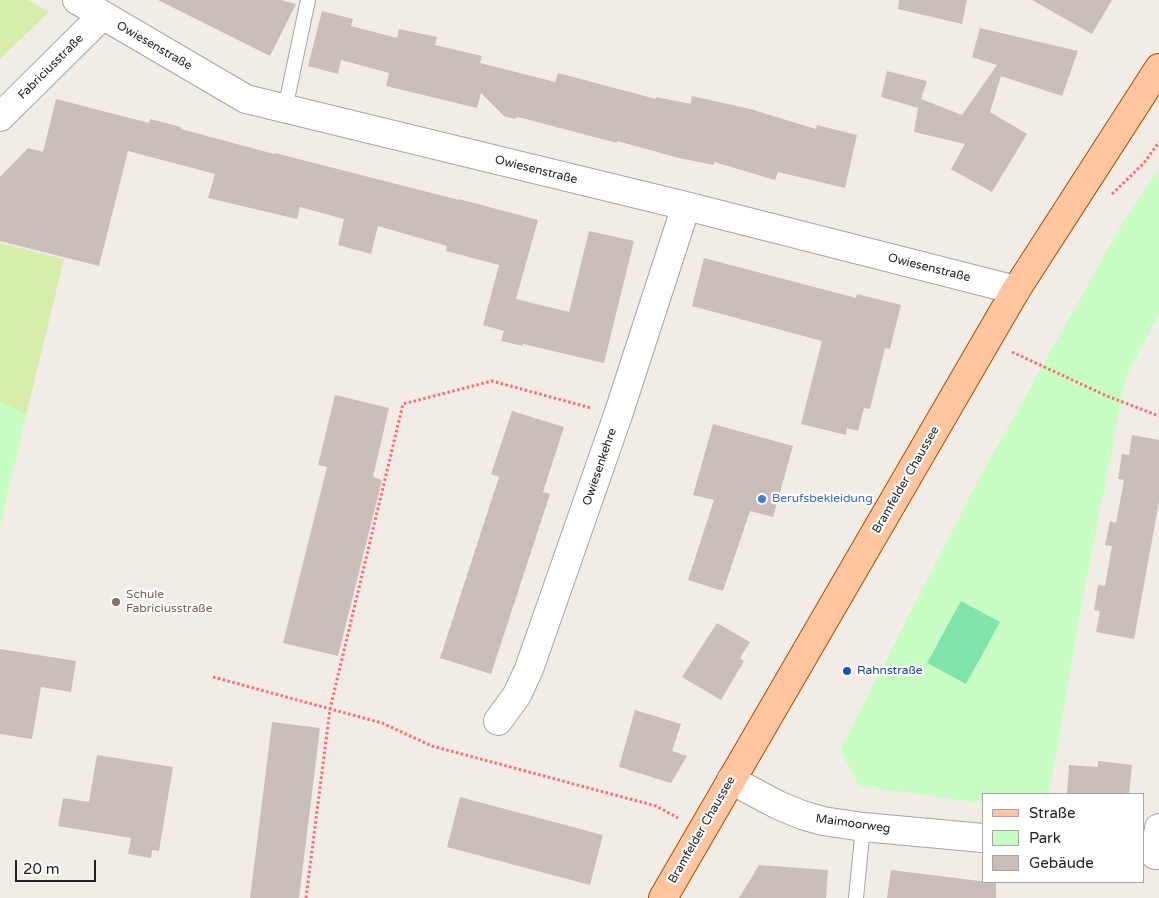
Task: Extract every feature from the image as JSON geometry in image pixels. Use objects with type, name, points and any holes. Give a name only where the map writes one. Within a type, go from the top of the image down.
[{"type":"main road","name":"Bramfelder Chaussee","points":[[663,898],[1016,290],[1159,68]]},
{"type":"street","name":"Owiesenstraße","points":[[77,0],[246,99],[686,206],[1016,290]]},
{"type":"street","name":"Fabriciusstraße","points":[[0,117],[102,16]]},
{"type":"street","name":"Owiesenkehre","points":[[498,721],[517,694],[529,669],[618,416],[686,206]]},
{"type":"street","name":"Maimoorweg","points":[[731,780],[778,805],[823,821],[863,827],[982,838]]},
{"type":"street","points":[[1152,854],[1159,828]]},
{"type":"lane","points":[[286,109],[308,0]]},
{"type":"lane","points":[[856,898],[863,827]]},
{"type":"path","points":[[986,341],[1107,396],[1159,416]]},
{"type":"path","points":[[306,898],[330,709],[403,404],[492,381],[618,416]]},
{"type":"path","points":[[213,677],[382,722],[432,746],[656,806],[702,830]]},
{"type":"green space","points":[[0,0],[28,0],[49,12],[0,59]]},
{"type":"green space","points":[[1159,169],[1159,313],[1126,377],[1087,575],[1049,793],[982,793],[982,803],[859,786],[840,750],[975,486],[1123,222]]},
{"type":"green space","points":[[0,243],[64,259],[26,416],[0,401]]},
{"type":"green space","points":[[0,401],[26,416],[0,527]]},
{"type":"green space","points":[[961,601],[1000,622],[966,684],[927,663]]},
{"type":"building","points":[[158,0],[281,0],[296,4],[270,56]]},
{"type":"building","points":[[899,0],[967,0],[962,24],[898,9]]},
{"type":"building","points":[[1032,0],[1112,0],[1092,34]]},
{"type":"building","points":[[322,11],[353,19],[351,26],[397,38],[399,29],[437,37],[435,45],[482,56],[480,63],[555,82],[558,73],[656,99],[656,97],[691,104],[692,96],[750,109],[816,129],[817,125],[857,135],[845,188],[778,172],[775,180],[714,162],[714,165],[679,158],[518,117],[514,119],[504,116],[481,93],[477,108],[386,86],[389,73],[341,60],[338,74],[308,66]]},
{"type":"building","points":[[980,28],[1078,51],[1062,96],[1001,76],[990,112],[1027,134],[992,192],[951,169],[965,144],[914,132],[918,108],[881,97],[887,71],[927,81],[921,99],[962,115],[997,65],[972,57]]},
{"type":"building","points":[[56,99],[149,123],[150,119],[274,154],[538,220],[516,299],[569,312],[589,231],[634,241],[604,363],[523,344],[523,346],[501,341],[504,331],[483,325],[499,265],[446,251],[447,246],[378,226],[371,254],[338,245],[344,219],[300,207],[297,219],[208,198],[215,174],[128,151],[99,266],[0,241],[0,177],[28,148],[43,152]]},
{"type":"building","points":[[704,258],[856,298],[857,294],[901,305],[890,349],[885,348],[870,409],[864,408],[858,431],[847,428],[846,435],[801,424],[822,341],[692,306]]},
{"type":"building","points":[[335,395],[389,408],[373,477],[382,480],[338,656],[283,643],[327,467],[318,465]]},
{"type":"building","points":[[512,411],[564,427],[543,492],[550,494],[491,674],[440,658],[499,477],[491,474]]},
{"type":"building","points":[[713,424],[793,446],[773,517],[750,511],[723,591],[688,580],[714,500],[693,495]]},
{"type":"building","points":[[1132,435],[1159,440],[1159,502],[1134,639],[1096,632],[1100,611],[1094,610],[1098,585],[1105,586],[1112,546],[1105,545],[1110,521],[1116,523],[1124,480],[1118,479],[1122,454],[1129,455]]},
{"type":"building","points":[[717,623],[750,642],[740,658],[744,661],[721,700],[682,677]]},
{"type":"building","points":[[0,649],[76,661],[71,692],[41,687],[32,739],[0,734]]},
{"type":"building","points":[[635,710],[681,724],[672,751],[687,756],[671,783],[619,767]]},
{"type":"building","points":[[272,722],[320,728],[299,898],[250,898]]},
{"type":"building","points":[[97,755],[173,767],[159,851],[152,850],[151,858],[128,854],[131,838],[58,826],[63,798],[89,802]]},
{"type":"building","points":[[1098,761],[1132,765],[1129,793],[1067,793],[1069,765],[1098,767]]},
{"type":"building","points":[[460,797],[603,835],[590,885],[447,847]]},
{"type":"building","points":[[759,865],[828,870],[826,898],[739,898]]},
{"type":"building","points":[[891,870],[982,881],[982,883],[996,883],[996,898],[887,898]]},
{"type":"place","name":"Berufsbekleidung","points":[[762,499]]},
{"type":"place","name":"Schule Fabriciusstraße","points":[[116,602]]},
{"type":"place","name":"Rahnstraße","points":[[847,671]]}]
